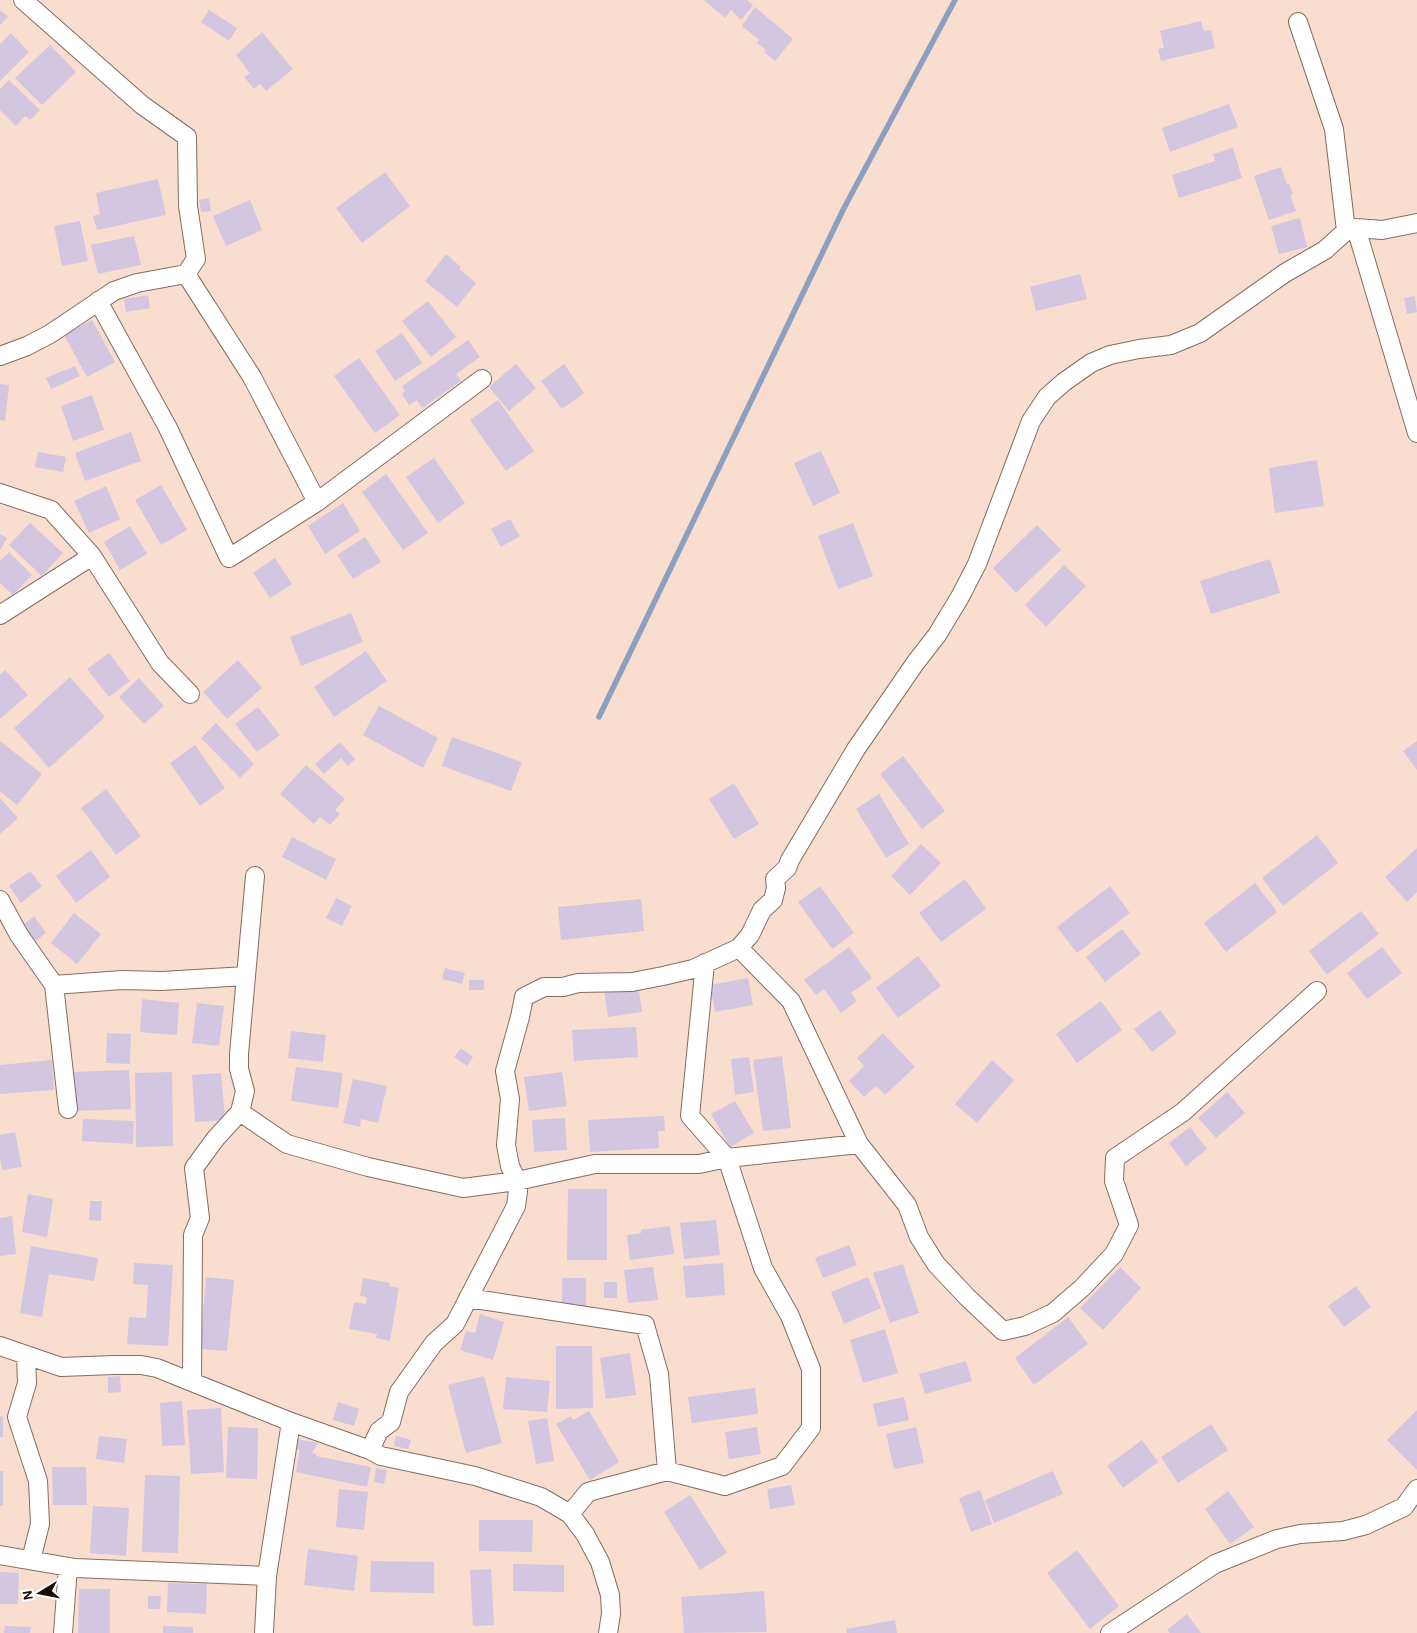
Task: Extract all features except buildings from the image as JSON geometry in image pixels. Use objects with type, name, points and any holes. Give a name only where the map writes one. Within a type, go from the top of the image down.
[{"type":"street","points":[[0,356],[27,346],[50,334],[114,291],[137,283],[186,274],[196,259],[188,206],[187,137],[142,105],[23,0]]},
{"type":"street","points":[[1298,22],[1334,129],[1351,229],[1417,434]]},
{"type":"street","points":[[370,1450],[379,1432],[392,1422],[399,1392],[434,1343],[455,1324],[516,1206],[517,1181],[510,1166],[506,1145],[510,1099],[505,1071],[524,997],[544,987],[563,987],[578,983],[632,982],[693,969],[739,948],[750,935],[762,910],[773,900],[776,888],[775,879],[787,868],[856,749],[937,635],[960,597],[977,564],[1031,421],[1047,397],[1064,382],[1091,363],[1110,355],[1171,345],[1200,333],[1285,273],[1325,250],[1351,229],[1382,230],[1417,223]]},
{"type":"street","points":[[186,274],[252,377],[317,502]]},
{"type":"street","points":[[98,301],[168,428],[229,558],[317,502],[482,379]]},
{"type":"street","points":[[0,492],[51,510],[92,556],[160,663],[190,694]]},
{"type":"street","points":[[0,615],[92,556]]},
{"type":"street","points":[[192,1382],[193,1235],[200,1218],[194,1168],[216,1138],[240,1112],[245,1091],[239,1068],[239,1054],[255,876]]},
{"type":"street","points":[[0,900],[19,935],[54,985],[68,1109]]},
{"type":"street","points":[[739,948],[791,1001],[859,1144],[907,1205],[919,1237],[936,1264],[1003,1331],[1025,1326],[1053,1313],[1082,1288],[1114,1254],[1129,1225],[1114,1180],[1115,1158],[1183,1112],[1317,991]]},
{"type":"street","points":[[570,1514],[588,1492],[667,1471],[725,1486],[782,1466],[811,1428],[811,1369],[790,1316],[763,1268],[727,1158],[690,1116],[705,963]]},
{"type":"street","points":[[54,985],[122,980],[162,981],[246,976]]},
{"type":"street","points":[[240,1112],[287,1144],[368,1167],[463,1188],[517,1181],[595,1164],[699,1164],[727,1158],[859,1144]]},
{"type":"street","points":[[468,1298],[645,1324],[660,1374],[667,1471]]},
{"type":"street","points":[[0,1346],[61,1368],[114,1365],[141,1365],[157,1368],[291,1422],[370,1450],[381,1456],[475,1476],[541,1497],[570,1514],[585,1534],[600,1562],[610,1595],[611,1614],[608,1633]]},
{"type":"street","points":[[26,1356],[27,1383],[18,1417],[38,1480],[40,1524],[32,1556],[35,1561]]},
{"type":"street","points":[[264,1633],[267,1576],[291,1422]]},
{"type":"street","points":[[1110,1633],[1215,1564],[1277,1539],[1300,1534],[1343,1531],[1366,1524],[1404,1507],[1417,1489]]},
{"type":"street","points":[[0,1555],[68,1567],[267,1576]]},
{"type":"street","points":[[63,1633],[68,1567]]},
{"type":"waterway","points":[[599,717],[843,210],[955,0]]}]
